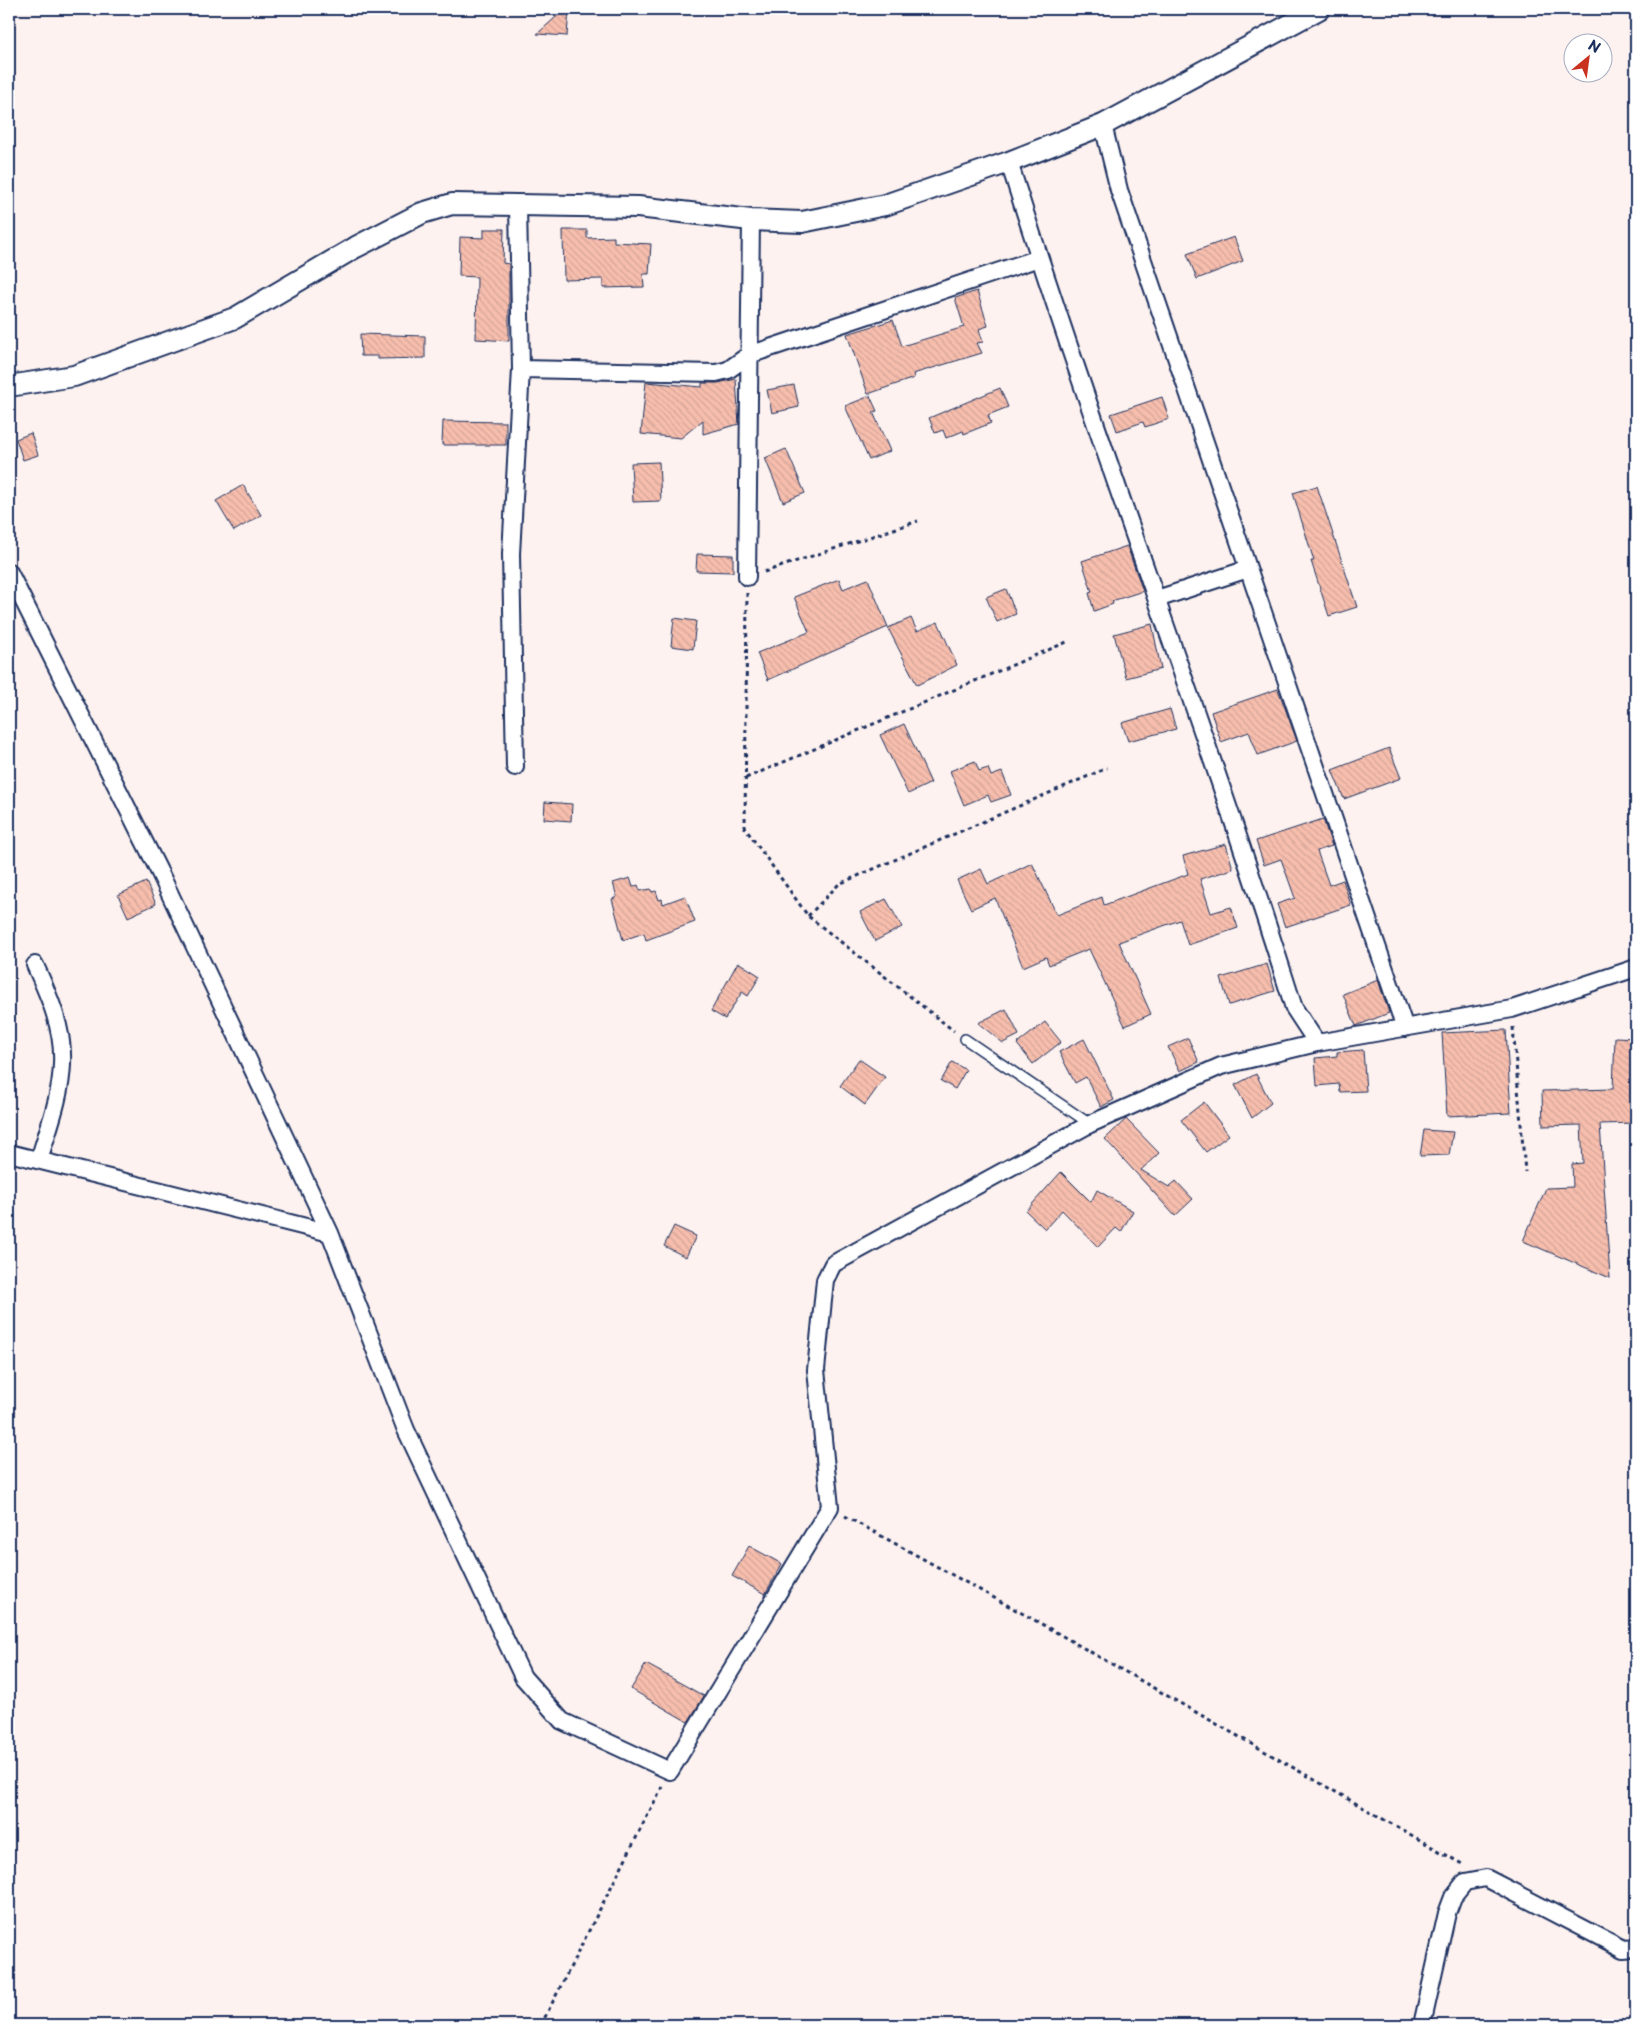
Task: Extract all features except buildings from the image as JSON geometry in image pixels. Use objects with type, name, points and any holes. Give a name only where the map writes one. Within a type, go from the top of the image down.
[{"type":"street","points":[[9,386],[74,376],[234,318],[356,247],[422,212],[452,204],[638,207],[751,220],[802,222],[884,205],[1009,162],[1103,125],[1319,9]]},
{"type":"street","points":[[1103,125],[1119,190],[1405,1028]]},
{"type":"street","points":[[1009,162],[1039,258],[1158,599],[1294,1008],[1317,1044]]},
{"type":"street","points":[[515,767],[511,554],[521,368],[518,205]]},
{"type":"street","points":[[747,577],[751,220]]},
{"type":"street","points":[[521,368],[716,373],[728,370],[749,355],[1039,258]]},
{"type":"street","points":[[1158,599],[1248,569]]},
{"type":"street","points":[[9,572],[160,874],[330,1234],[406,1430],[523,1677],[562,1721],[670,1771],[830,1507],[816,1370],[825,1280],[833,1264],[1090,1124],[1221,1066],[1317,1044],[1512,1009],[1636,968]]},
{"type":"street","points":[[35,965],[48,993],[59,1028],[63,1063],[56,1102],[40,1160]]},
{"type":"street","points":[[9,1153],[330,1234]]},
{"type":"street","points":[[1422,2025],[1447,1913],[1453,1897],[1465,1882],[1486,1878],[1624,1949],[1636,1948]]},
{"type":"lane","points":[[965,1039],[1090,1124]]},
{"type":"path","points":[[918,521],[747,577],[745,828],[808,916],[965,1039]]},
{"type":"path","points":[[746,778],[1066,642]]},
{"type":"path","points":[[808,916],[839,884],[1107,768]]},
{"type":"path","points":[[1512,1009],[1525,1172]]},
{"type":"path","points":[[830,1507],[1056,1632],[1486,1878]]},
{"type":"path","points":[[541,2025],[670,1771]]}]
